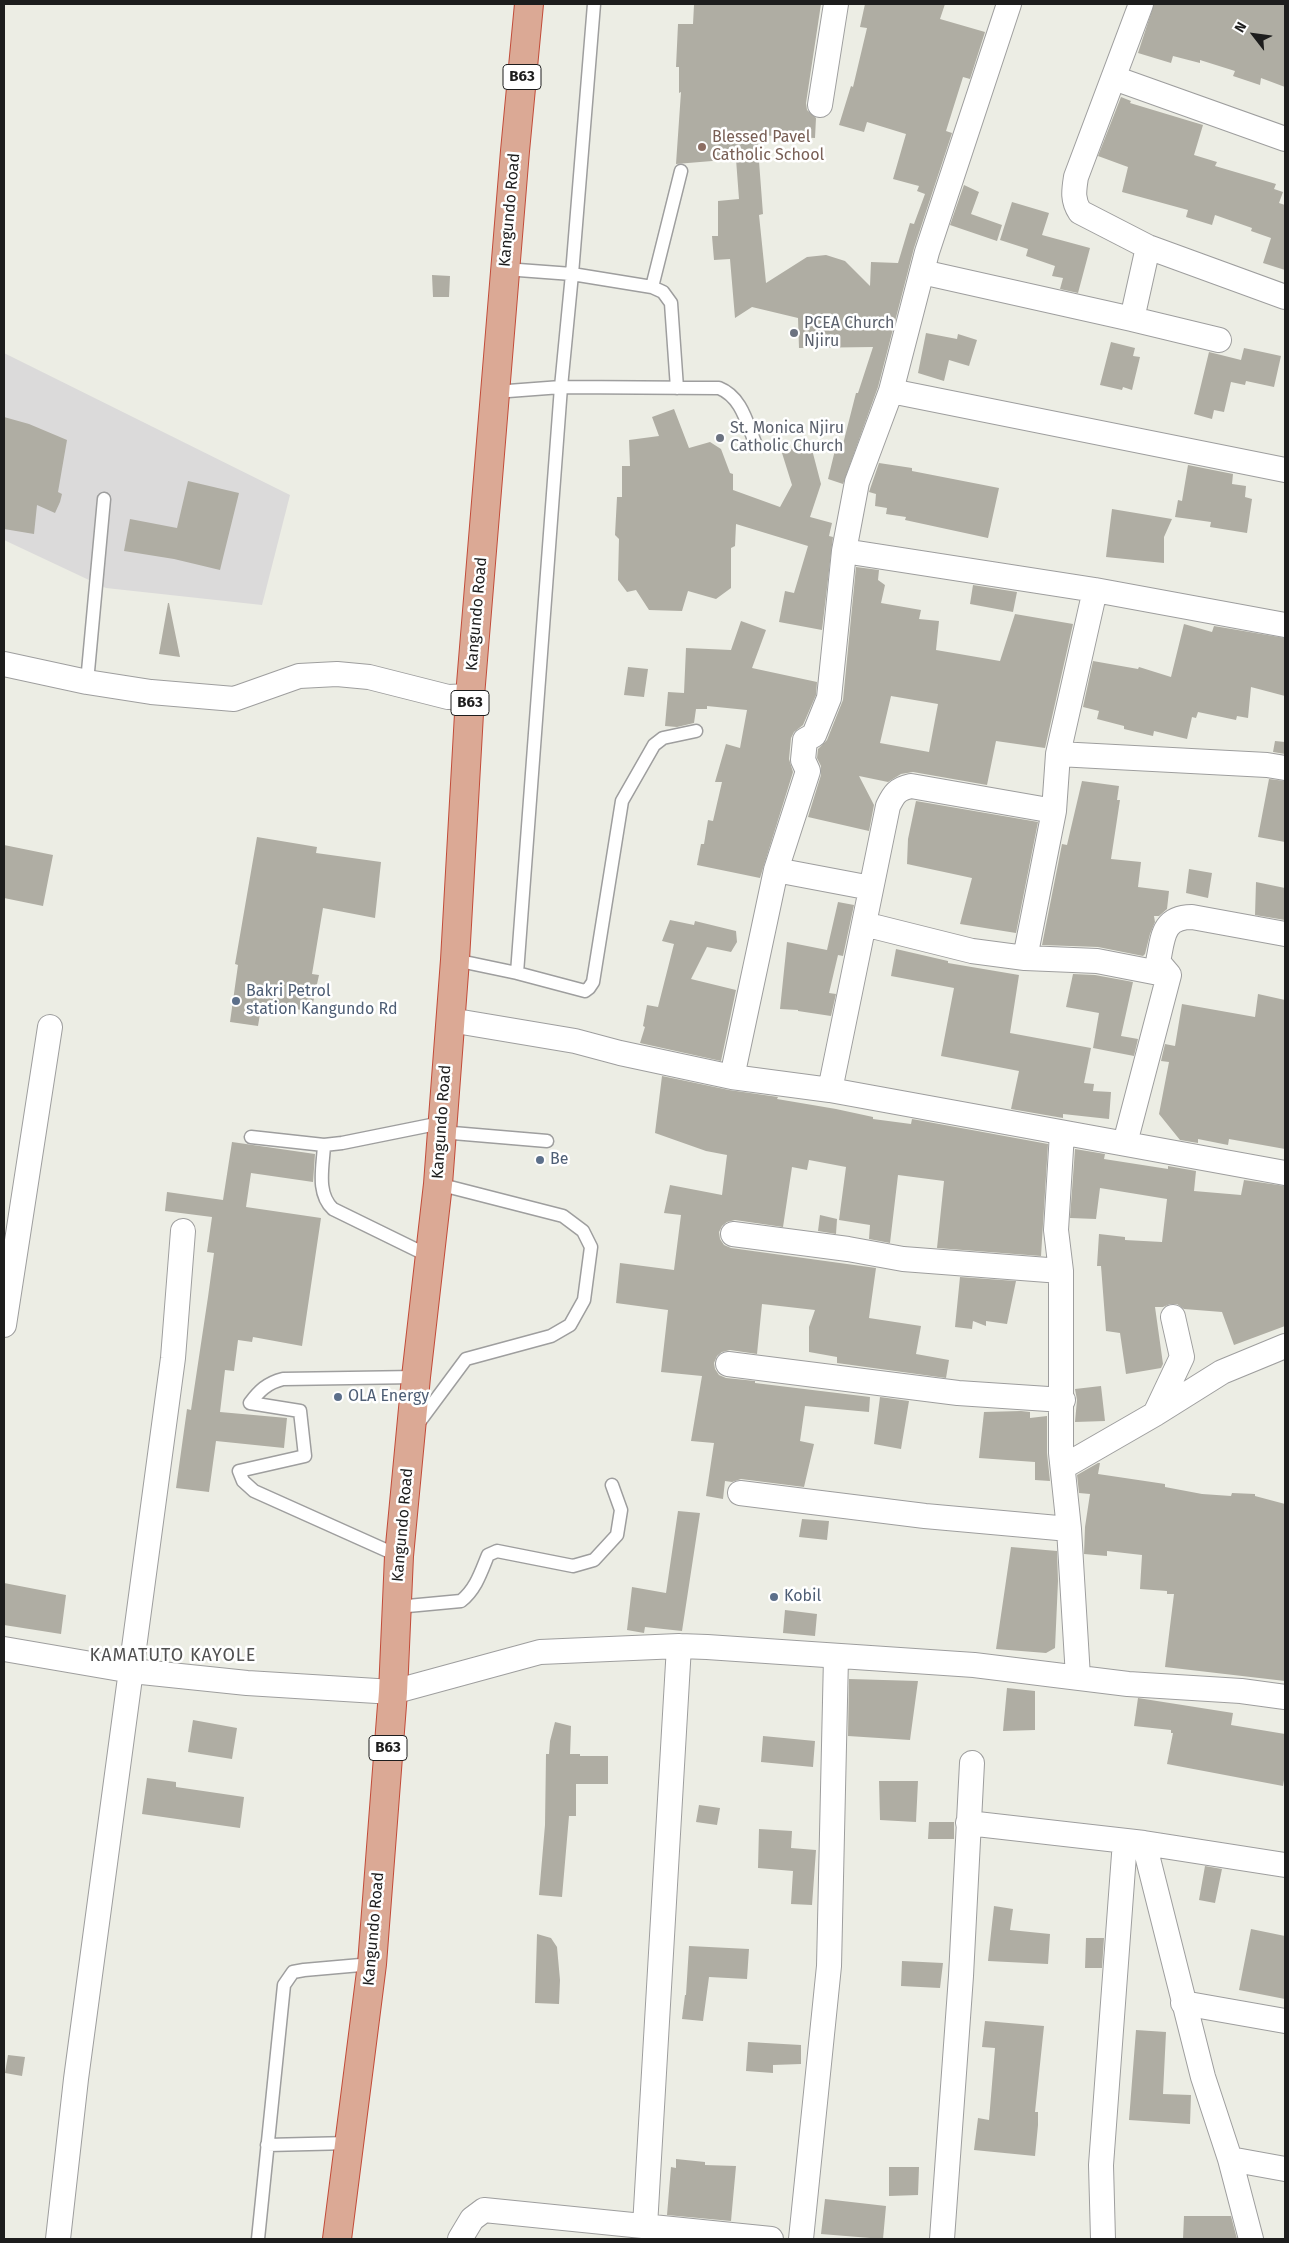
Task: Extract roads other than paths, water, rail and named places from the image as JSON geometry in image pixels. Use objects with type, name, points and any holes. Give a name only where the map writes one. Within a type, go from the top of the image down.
[{"type":"highway","name":"Kangundo Road","points":[[337,2239],[372,1964],[392,1692],[399,1556],[416,1377],[438,1184],[455,960],[470,696],[529,4]]},
{"type":"street","points":[[820,105],[836,4]]},
{"type":"street","points":[[732,1077],[776,870],[808,771],[803,760],[805,740],[814,735],[829,698],[844,552],[857,482],[891,391],[922,272],[1009,4]]},
{"type":"street","points":[[1141,4],[1076,177],[1073,194],[1076,206],[1080,212],[1148,247],[1285,297]]},
{"type":"street","points":[[1114,78],[1285,139]]},
{"type":"street","points":[[1132,319],[1148,247]]},
{"type":"street","points":[[922,272],[1219,340]]},
{"type":"street","points":[[891,391],[1285,470]]},
{"type":"street","points":[[844,552],[1095,590],[1285,625]]},
{"type":"street","points":[[1025,958],[1054,811],[1058,754],[1095,590]]},
{"type":"street","points":[[4,664],[87,682],[151,692],[234,699],[299,676],[337,674],[369,677],[448,696],[470,696]]},
{"type":"street","points":[[1058,754],[1267,765],[1285,768]]},
{"type":"street","points":[[830,1090],[888,806],[894,794],[900,788],[911,786],[1054,811]]},
{"type":"street","points":[[776,870],[871,888]]},
{"type":"street","points":[[1168,975],[1158,962],[1164,934],[1170,923],[1180,917],[1192,917],[1285,934]]},
{"type":"street","points":[[864,924],[972,951],[1025,958],[1097,961],[1168,975]]},
{"type":"street","points":[[1125,1143],[1168,975]]},
{"type":"street","points":[[450,1020],[575,1041],[629,1056],[732,1077],[830,1090],[1285,1173]]},
{"type":"street","points":[[4,1325],[50,1027]]},
{"type":"street","points":[[1062,1133],[1056,1230],[1061,1271],[1063,1467],[1069,1529],[1078,1676]]},
{"type":"street","points":[[58,2239],[76,2079],[132,1671],[148,1528],[160,1462],[173,1358],[183,1230]]},
{"type":"street","points":[[734,1234],[848,1249],[903,1259],[1061,1271]]},
{"type":"street","points":[[1155,1414],[1182,1357],[1173,1317]]},
{"type":"street","points":[[1063,1467],[1155,1414],[1222,1372],[1285,1346]]},
{"type":"street","points":[[728,1364],[958,1393],[1063,1400]]},
{"type":"street","points":[[740,1493],[925,1516],[1069,1529]]},
{"type":"street","points":[[4,1649],[132,1671],[247,1683],[392,1692],[540,1652],[679,1646],[974,1665],[1078,1676],[1128,1684],[1242,1691],[1285,1697]]},
{"type":"street","points":[[645,2226],[679,1646]]},
{"type":"street","points":[[801,2239],[829,1966],[836,1657]]},
{"type":"street","points":[[942,2239],[961,1976],[972,1763]]},
{"type":"street","points":[[968,1823],[1135,1842],[1285,1865]]},
{"type":"street","points":[[1135,1842],[1184,2003],[1203,2077],[1230,2159],[1251,2239]]},
{"type":"street","points":[[1104,2239],[1101,2165],[1135,1842]]},
{"type":"street","points":[[1184,2003],[1285,2021]]},
{"type":"street","points":[[1230,2159],[1285,2170]]},
{"type":"street","points":[[460,2239],[472,2219],[484,2210],[762,2239]]},
{"type":"lane","points":[[517,973],[561,387],[594,4]]},
{"type":"lane","points":[[652,287],[681,171]]},
{"type":"lane","points":[[505,268],[572,274],[652,287],[663,292],[671,303],[677,388]]},
{"type":"lane","points":[[495,392],[561,387],[720,388],[729,391],[737,400],[756,445]]},
{"type":"lane","points":[[87,682],[104,498]]},
{"type":"lane","points":[[455,960],[517,973],[584,991],[590,988],[593,982],[622,800],[654,745],[663,738],[696,731]]},
{"type":"lane","points":[[251,1137],[324,1145],[441,1127],[547,1141]]},
{"type":"lane","points":[[324,1145],[322,1194],[325,1202],[333,1209],[429,1256]]},
{"type":"lane","points":[[411,1432],[466,1360],[551,1336],[570,1325],[584,1300],[591,1247],[583,1231],[563,1216],[438,1184]]},
{"type":"lane","points":[[399,1556],[254,1491],[243,1481],[238,1470],[305,1456],[300,1411],[250,1403],[260,1389],[275,1381],[283,1379],[416,1377]]},
{"type":"lane","points":[[396,1607],[461,1601],[469,1595],[476,1584],[488,1555],[497,1551],[573,1566],[594,1560],[617,1535],[621,1510],[612,1486]]},
{"type":"lane","points":[[258,2239],[266,2145],[284,1985],[293,1972],[372,1964]]},
{"type":"lane","points":[[266,2145],[350,2143]]},
{"type":"place","name":"Blessed Pavel Catholic School","points":[[702,147]]},
{"type":"place","name":"PCEA Church Njiru","points":[[794,333]]},
{"type":"place","name":"St. Monica Njiru Catholic Church","points":[[720,438]]},
{"type":"place","name":"Bakri Petrol station Kangundo Rd","points":[[236,1001]]},
{"type":"place","name":"Be","points":[[540,1160]]},
{"type":"place","name":"OLA Energy","points":[[338,1397]]},
{"type":"place","name":"Kobil","points":[[774,1597]]},
{"type":"district","name":"KAMATUTO KAYOLE","points":[[173,1656]]}]
